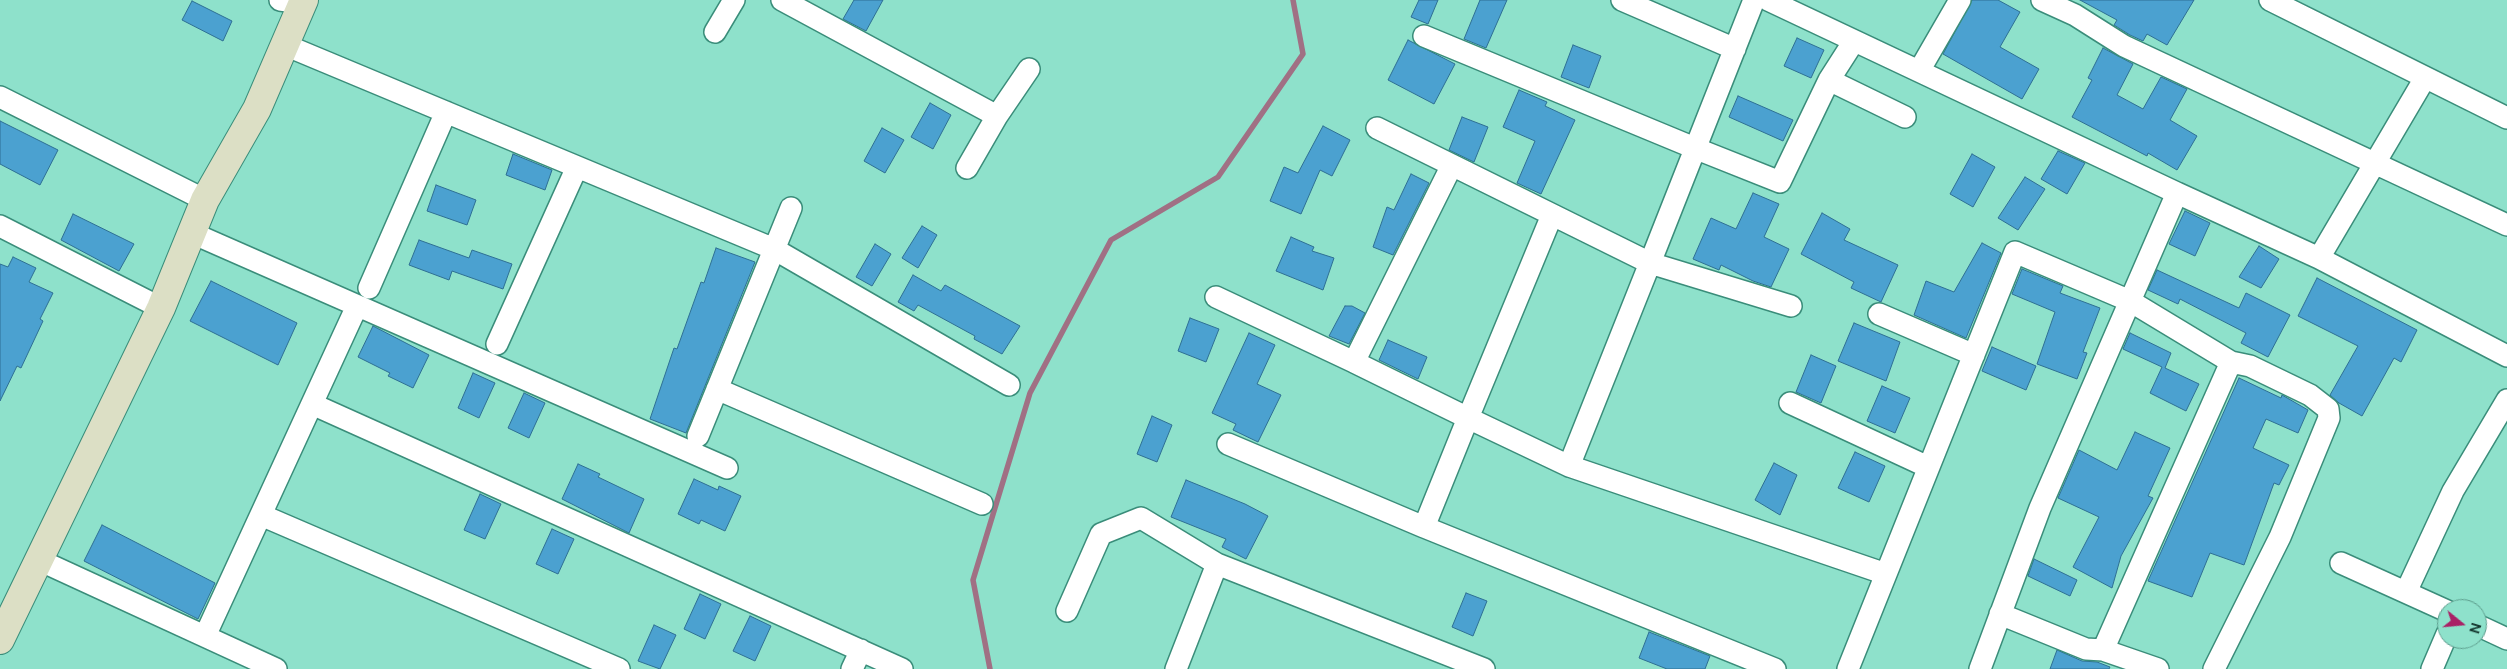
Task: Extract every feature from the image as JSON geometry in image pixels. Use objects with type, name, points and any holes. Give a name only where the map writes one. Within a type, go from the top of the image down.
[{"type":"street","points":[[715,32],[734,0]]},
{"type":"street","points":[[782,0],[997,116]]},
{"type":"street","points":[[1622,0],[1735,49]]},
{"type":"street","points":[[1569,466],[1754,0]]},
{"type":"street","points":[[1768,0],[2319,258],[2507,356]]},
{"type":"street","points":[[1919,71],[1960,0]]},
{"type":"street","points":[[2042,0],[2075,16],[2124,46],[2507,225]]},
{"type":"street","points":[[2270,0],[2507,118]]},
{"type":"street","points":[[2,633],[160,308],[205,200],[256,109],[285,45],[295,1]]},
{"type":"street","points":[[1424,36],[1780,182],[1829,80],[1854,41]]},
{"type":"street","points":[[285,45],[774,249],[1009,385]]},
{"type":"street","points":[[968,168],[997,116],[1029,69]]},
{"type":"street","points":[[2319,258],[2425,78]]},
{"type":"street","points":[[1829,80],[1905,117]]},
{"type":"street","points":[[0,97],[205,200]]},
{"type":"street","points":[[205,636],[363,297],[446,112]]},
{"type":"street","points":[[1377,128],[1650,263],[1791,306]]},
{"type":"street","points":[[1354,362],[1452,165]]},
{"type":"street","points":[[496,344],[577,167]]},
{"type":"street","points":[[1980,669],[2040,508],[2177,192]]},
{"type":"street","points":[[698,436],[791,208]]},
{"type":"street","points":[[1424,527],[1552,214]]},
{"type":"street","points":[[0,226],[160,308]]},
{"type":"street","points":[[192,233],[363,297],[727,468]]},
{"type":"street","points":[[1848,669],[2015,252],[2130,301],[2231,362],[2250,366],[2310,395],[2328,409],[2329,418],[2280,537],[2214,669]]},
{"type":"street","points":[[1216,297],[1569,466],[1886,574]]},
{"type":"street","points":[[1879,314],[1974,355]]},
{"type":"street","points":[[2103,650],[2231,362]]},
{"type":"street","points":[[717,389],[982,504]]},
{"type":"street","points":[[2406,592],[2453,491],[2507,400]]},
{"type":"street","points":[[1790,403],[1928,467]]},
{"type":"street","points":[[312,404],[856,660],[902,669]]},
{"type":"street","points":[[1228,444],[1424,527],[1775,669]]},
{"type":"street","points":[[261,515],[619,669]]},
{"type":"street","points":[[1067,611],[1101,534],[1141,518],[1217,564],[1484,669]]},
{"type":"street","points":[[39,560],[276,669]]},
{"type":"street","points":[[2341,562],[2437,606]]},
{"type":"street","points":[[1179,668],[1217,564]]},
{"type":"street","points":[[2000,614],[2086,649],[2103,650],[2158,669]]},
{"type":"street","points":[[2487,630],[2507,639]]},
{"type":"street","points":[[2432,669],[2441,649]]},
{"type":"building","points":[[854,0],[883,0],[866,31],[843,19]]},
{"type":"building","points":[[1419,0],[1438,0],[1428,24],[1411,17]]},
{"type":"building","points":[[1480,0],[1507,0],[1486,48],[1464,39]]},
{"type":"building","points":[[1972,0],[1998,0],[2020,12],[2000,47],[2039,69],[2022,99],[1943,54]]},
{"type":"building","points":[[2080,0],[2194,0],[2167,45],[2147,34],[2143,41],[2130,35],[2114,25],[2117,20]]},
{"type":"building","points":[[192,1],[232,21],[223,41],[182,20]]},
{"type":"building","points":[[1797,38],[1824,50],[1811,78],[1784,66]]},
{"type":"building","points":[[1408,40],[1455,64],[1434,104],[1388,80]]},
{"type":"building","points":[[1573,45],[1601,56],[1589,88],[1561,77]]},
{"type":"building","points":[[2103,48],[2133,64],[2117,95],[2143,109],[2161,77],[2187,89],[2170,120],[2197,136],[2177,170],[2148,153],[2147,156],[2072,117],[2092,80],[2088,78]]},
{"type":"building","points":[[1519,90],[1547,102],[1545,106],[1575,120],[1541,194],[1517,183],[1535,141],[1503,127]]},
{"type":"building","points":[[1738,96],[1793,120],[1783,141],[1729,117]]},
{"type":"building","points":[[930,103],[951,115],[933,149],[911,137]]},
{"type":"building","points":[[1462,117],[1488,127],[1474,162],[1449,150]]},
{"type":"building","points":[[0,121],[58,150],[40,185],[0,164]]},
{"type":"building","points":[[1323,126],[1350,140],[1332,176],[1320,170],[1301,214],[1270,201],[1284,167],[1298,173]]},
{"type":"building","points":[[882,128],[904,140],[885,173],[864,161]]},
{"type":"building","points":[[2058,151],[2085,163],[2067,194],[2041,179]]},
{"type":"building","points":[[513,154],[552,170],[545,190],[506,175]]},
{"type":"building","points":[[1972,154],[1995,167],[1973,207],[1950,194]]},
{"type":"building","points":[[1411,174],[1429,183],[1393,255],[1373,247],[1387,207],[1394,210]]},
{"type":"building","points":[[2025,177],[2045,189],[2018,230],[1998,218]]},
{"type":"building","points":[[436,185],[476,200],[467,225],[427,211]]},
{"type":"building","points":[[1753,193],[1779,204],[1764,237],[1789,249],[1771,287],[1753,281],[1721,265],[1719,270],[1693,259],[1711,218],[1736,229]]},
{"type":"building","points":[[2185,211],[2210,223],[2195,256],[2169,244]]},
{"type":"building","points":[[1822,213],[1850,229],[1844,240],[1898,265],[1881,302],[1851,288],[1854,282],[1801,254]]},
{"type":"building","points":[[73,214],[134,244],[119,271],[61,240]]},
{"type":"building","points":[[922,226],[937,235],[918,268],[902,258]]},
{"type":"building","points":[[1291,237],[1314,247],[1312,251],[1334,258],[1323,290],[1276,271]]},
{"type":"building","points":[[419,240],[469,258],[472,250],[512,264],[503,289],[452,271],[449,280],[409,265]]},
{"type":"building","points":[[1982,243],[2001,253],[1966,338],[1914,315],[1926,281],[1954,292]]},
{"type":"building","points":[[875,244],[891,254],[872,286],[856,277]]},
{"type":"building","points":[[2259,246],[2279,259],[2261,288],[2239,277]]},
{"type":"building","points":[[716,248],[755,262],[686,433],[650,419],[674,348],[677,349],[701,282],[704,283]]},
{"type":"building","points":[[13,257],[36,268],[29,282],[53,293],[40,319],[43,321],[21,368],[17,366],[0,401],[0,264],[8,267]]},
{"type":"building","points":[[2022,269],[2063,286],[2060,293],[2100,308],[2083,352],[2087,353],[2077,379],[2037,364],[2055,312],[2012,294]]},
{"type":"building","points":[[2157,270],[2239,308],[2246,293],[2290,315],[2268,357],[2241,343],[2246,333],[2180,299],[2178,304],[2148,290]]},
{"type":"building","points":[[913,275],[941,291],[945,285],[1020,326],[1002,354],[974,339],[975,336],[918,305],[914,311],[898,302]]},
{"type":"building","points":[[2317,278],[2417,330],[2401,362],[2394,358],[2362,416],[2339,403],[2330,395],[2358,346],[2298,316]]},
{"type":"building","points":[[211,281],[297,323],[278,365],[190,321]]},
{"type":"building","points":[[1345,306],[1352,306],[1365,313],[1349,344],[1329,336]]},
{"type":"building","points":[[1190,318],[1219,329],[1206,362],[1178,351]]},
{"type":"building","points":[[1854,323],[1900,342],[1886,381],[1838,361]]},
{"type":"building","points":[[373,326],[429,355],[413,388],[388,376],[390,373],[358,357]]},
{"type":"building","points":[[1249,333],[1275,345],[1257,384],[1281,395],[1258,442],[1233,430],[1236,424],[1212,413]]},
{"type":"building","points":[[2130,333],[2171,353],[2165,368],[2199,384],[2186,411],[2150,393],[2162,367],[2123,349]]},
{"type":"building","points":[[1388,340],[1427,357],[1418,379],[1379,360]]},
{"type":"building","points":[[1992,347],[2036,366],[2026,390],[1982,371]]},
{"type":"building","points":[[1811,355],[1836,366],[1821,403],[1796,392]]},
{"type":"building","points":[[473,373],[495,383],[479,418],[458,408]]},
{"type":"building","points":[[2239,378],[2281,398],[2282,395],[2308,410],[2298,433],[2266,419],[2253,448],[2289,465],[2279,485],[2274,483],[2244,565],[2210,553],[2192,597],[2148,581]]},
{"type":"building","points":[[1882,386],[1910,398],[1895,433],[1867,421]]},
{"type":"building","points":[[524,393],[545,403],[529,438],[508,428]]},
{"type":"building","points":[[1152,416],[1172,425],[1157,462],[1137,454]]},
{"type":"building","points":[[2135,432],[2170,448],[2148,496],[2153,498],[2121,556],[2112,588],[2073,567],[2099,517],[2058,498],[2079,450],[2117,470]]},
{"type":"building","points":[[1855,452],[1885,466],[1869,502],[1838,488]]},
{"type":"building","points":[[1774,463],[1797,475],[1780,515],[1755,500]]},
{"type":"building","points":[[578,464],[600,474],[598,477],[644,499],[629,533],[562,499]]},
{"type":"building","points":[[694,479],[718,490],[719,486],[741,496],[725,531],[701,520],[699,524],[678,514]]},
{"type":"building","points":[[1186,480],[1245,504],[1268,516],[1246,559],[1222,547],[1226,539],[1171,517]]},
{"type":"building","points":[[480,494],[501,504],[485,539],[464,530]]},
{"type":"building","points":[[102,525],[215,583],[198,619],[84,561]]},
{"type":"building","points":[[552,529],[574,539],[558,574],[536,564]]},
{"type":"building","points":[[2034,559],[2077,580],[2070,596],[2028,576]]},
{"type":"building","points":[[1466,593],[1487,601],[1473,636],[1452,627]]},
{"type":"building","points":[[700,594],[721,604],[705,639],[684,629]]},
{"type":"building","points":[[750,616],[771,626],[755,661],[733,651]]},
{"type":"building","points":[[654,625],[676,635],[660,669],[638,661]]},
{"type":"building","points":[[1649,632],[1710,656],[1705,669],[1667,669],[1639,658]]},
{"type":"building","points":[[2057,650],[2082,661],[2097,662],[2110,667],[2109,669],[2050,669]]},
{"type":"waterway","points":[[990,669],[973,580],[1030,393],[1111,240],[1218,177],[1303,54],[1293,0]]}]
